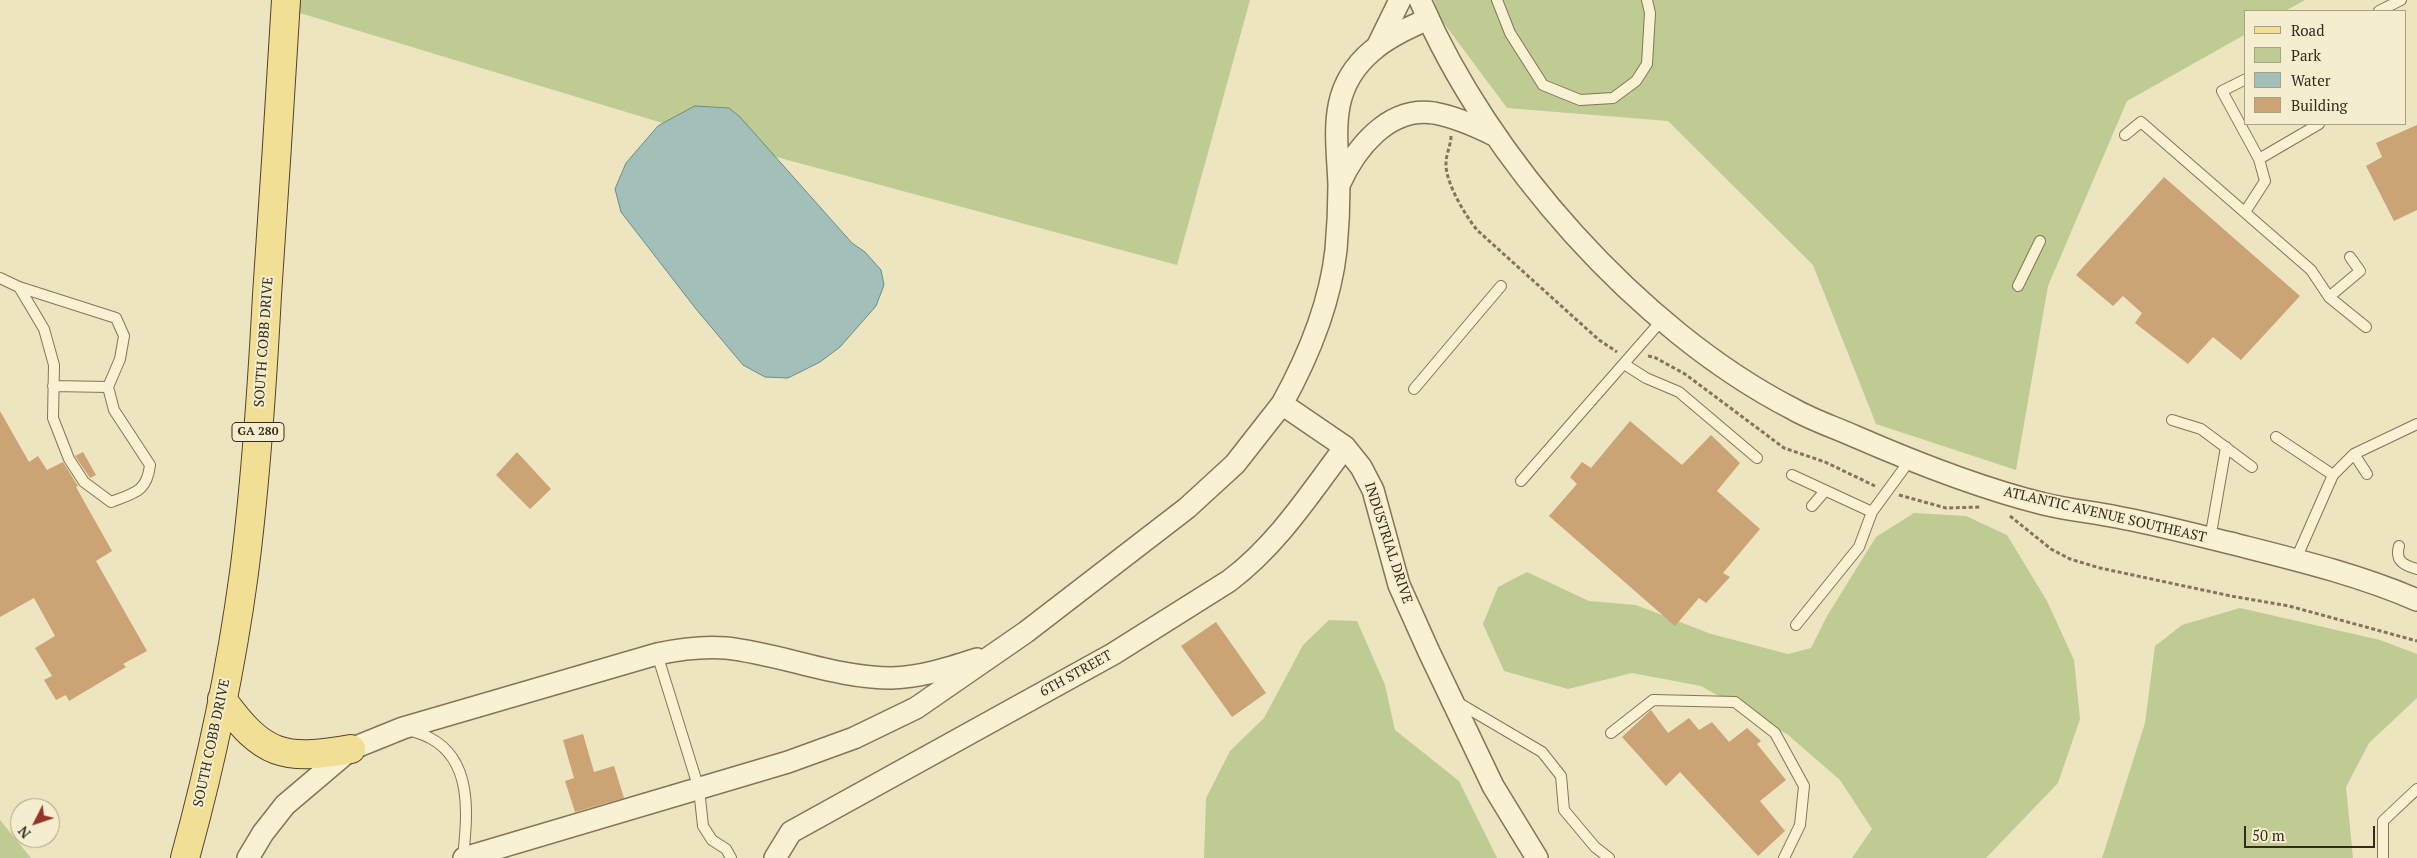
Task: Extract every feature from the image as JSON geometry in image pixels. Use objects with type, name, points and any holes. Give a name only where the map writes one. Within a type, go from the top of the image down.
[{"type":"main road","name":"SOUTH COBB DRIVE","points":[[186,858],[210,761],[244,574],[257,449],[286,0]]},
{"type":"main road","points":[[222,699],[244,727],[256,739],[270,748],[298,756],[351,749]]},
{"type":"street","points":[[1376,47],[1400,0]]},
{"type":"street","points":[[463,858],[788,762],[880,726],[916,708],[997,652],[1161,529],[1204,493],[1234,464],[1282,404],[1303,362],[1324,306],[1335,252],[1339,186],[1335,128],[1336,112],[1350,76],[1376,47],[1424,9]]},
{"type":"street","name":"ATLANTIC AVENUE SOUTHEAST","points":[[1424,9],[1448,59],[1496,136],[1550,206],[1604,265],[1662,320],[1724,366],[1792,409],[1910,460],[1980,485],[2046,504],[2118,517],[2323,566],[2417,600]]},
{"type":"street","points":[[1339,186],[1346,170],[1367,140],[1390,122],[1420,113],[1451,117],[1496,136]]},
{"type":"street","name":"INDUSTRIAL DRIVE","points":[[1282,404],[1345,447],[1361,467],[1372,490],[1399,585],[1493,786],[1537,858]]},
{"type":"street","name":"6TH STREET","points":[[775,858],[791,832],[1113,654],[1229,581],[1246,568],[1290,523],[1345,447]]},
{"type":"street","points":[[248,858],[263,833],[286,805],[351,749],[403,728],[657,654],[684,648],[724,648],[860,675],[890,678],[915,676],[939,671],[997,652]]},
{"type":"lane","points":[[1497,0],[1510,33],[1543,85],[1580,100],[1613,98],[1636,81],[1646,64],[1650,13],[1647,0]]},
{"type":"lane","points":[[2380,10],[2401,0]]},
{"type":"lane","points":[[2244,80],[2222,91],[2259,159],[2265,181],[2244,212]]},
{"type":"lane","points":[[2125,135],[2141,122],[2311,270],[2329,297],[2366,326]]},
{"type":"lane","points":[[2259,159],[2317,125]]},
{"type":"lane","points":[[2018,286],[2040,242]]},
{"type":"lane","points":[[2329,297],[2360,271],[2350,257]]},
{"type":"lane","points":[[0,278],[19,287],[116,318],[124,336],[120,359],[108,387],[114,410],[150,465],[149,478],[139,492],[111,502],[84,482],[69,459],[53,418],[54,365],[44,329],[19,287]]},
{"type":"lane","points":[[1414,389],[1501,286]]},
{"type":"lane","points":[[1521,481],[1662,320]]},
{"type":"lane","points":[[1624,364],[1646,378],[1679,392],[1757,458]]},
{"type":"lane","points":[[53,386],[108,387]]},
{"type":"lane","points":[[2172,420],[2201,429],[2252,467]]},
{"type":"lane","points":[[2296,560],[2334,475],[2354,454],[2417,424]]},
{"type":"lane","points":[[2276,437],[2334,475]]},
{"type":"lane","points":[[2210,539],[2226,448]]},
{"type":"lane","points":[[2354,454],[2368,474]]},
{"type":"lane","points":[[1796,625],[1859,548],[1872,512],[1910,460]]},
{"type":"lane","points":[[1792,475],[1825,492],[1872,512]]},
{"type":"lane","points":[[1812,506],[1825,492]]},
{"type":"lane","points":[[2399,546],[2397,554],[2400,561],[2407,566],[2417,569]]},
{"type":"lane","points":[[657,654],[699,789],[703,826],[712,840],[726,849],[731,858]]},
{"type":"lane","points":[[1450,697],[1542,752],[1561,776],[1564,810],[1595,847],[1609,858]]},
{"type":"lane","points":[[1611,733],[1653,700],[1734,702],[1775,733],[1804,786],[1800,825],[1784,858]]},
{"type":"lane","points":[[403,728],[429,737],[442,746],[452,757],[459,772],[466,795],[467,814],[463,858]]},
{"type":"lane","points":[[2383,858],[2383,821],[2417,789]]},
{"type":"path","points":[[1451,117],[1451,140],[1446,163],[1450,180],[1468,218],[1476,230],[1599,340],[1618,353],[1654,357],[1685,374],[1784,448],[1824,462],[1888,490],[1946,508],[1986,506]]},
{"type":"path","points":[[2007,514],[2051,550],[2077,561],[2231,596],[2289,606],[2417,641]]},
{"type":"green space","points":[[290,0],[1250,0],[1177,265],[758,152],[290,10]]},
{"type":"green space","points":[[1434,0],[2305,0],[2287,10],[2244,10],[2244,35],[2127,101],[2048,286],[2016,470],[1876,424],[1813,265],[1668,121],[1507,108],[1440,18]]},
{"type":"green space","points":[[1914,513],[1966,516],[2007,535],[2047,601],[2074,660],[2080,719],[2058,783],[1986,858],[1852,858],[1872,829],[1840,780],[1787,734],[1701,686],[1632,673],[1568,689],[1504,671],[1483,624],[1498,587],[1527,572],[1589,601],[1636,605],[1711,634],[1788,654],[1811,648],[1827,616],[1876,537]]},
{"type":"green space","points":[[2240,608],[2380,640],[2417,654],[2417,698],[2369,743],[2346,787],[2353,858],[2102,858],[2145,723],[2155,646],[2182,625]]},
{"type":"green space","points":[[1329,620],[1357,621],[1385,685],[1395,730],[1459,781],[1497,858],[1204,858],[1206,798],[1230,751],[1264,718],[1303,645]]},
{"type":"green space","points":[[0,820],[10,832],[10,848],[23,848],[31,858],[0,858]]},
{"type":"water","points":[[695,106],[729,108],[740,117],[852,243],[865,252],[881,270],[884,285],[876,306],[840,347],[820,362],[788,378],[765,377],[743,365],[696,309],[621,212],[615,189],[626,163],[658,126]]},
{"type":"building","points":[[2417,125],[2417,210],[2394,221],[2366,166],[2382,157],[2376,143]]},
{"type":"building","points":[[2164,177],[2300,296],[2241,360],[2213,337],[2188,364],[2135,323],[2142,313],[2123,296],[2113,306],[2076,275]]},
{"type":"building","points":[[0,411],[29,462],[38,456],[47,470],[63,462],[78,486],[76,487],[112,551],[96,561],[147,651],[123,664],[126,667],[69,701],[66,695],[56,700],[44,680],[52,676],[35,648],[55,636],[34,598],[0,617]]},
{"type":"building","points":[[1630,421],[1682,465],[1711,435],[1740,463],[1717,491],[1760,529],[1723,573],[1730,577],[1706,603],[1699,598],[1675,626],[1549,516],[1577,484],[1570,477],[1582,462],[1591,468]]},
{"type":"building","points":[[83,452],[96,475],[90,478],[75,456]]},
{"type":"building","points":[[517,452],[551,489],[530,509],[496,475]]},
{"type":"building","points":[[1216,622],[1266,693],[1232,717],[1181,646]]},
{"type":"building","points":[[1651,710],[1668,733],[1689,718],[1699,730],[1712,722],[1729,742],[1747,728],[1761,741],[1757,744],[1786,780],[1760,801],[1785,831],[1758,856],[1680,772],[1666,786],[1622,737]]},
{"type":"building","points":[[583,734],[594,772],[614,766],[624,798],[575,812],[565,781],[574,778],[563,740]]}]
